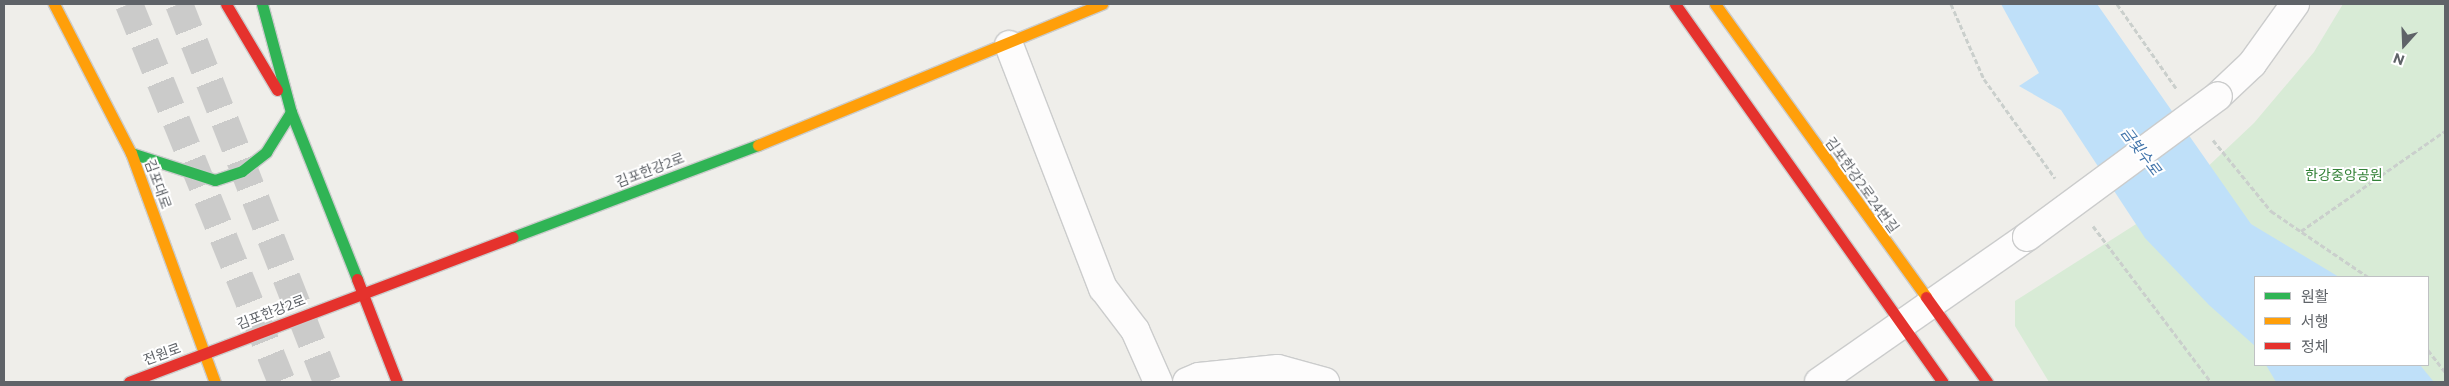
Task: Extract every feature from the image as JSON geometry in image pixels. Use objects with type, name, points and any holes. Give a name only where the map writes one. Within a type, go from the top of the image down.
[{"type":"street","name":"김포대로","points":[[54,4],[131,153],[215,382]]},
{"type":"street","points":[[226,4],[291,112]]},
{"type":"street","points":[[262,4],[291,112],[365,294],[397,382]]},
{"type":"street","name":"김포한강2로","points":[[204,354],[365,294],[1009,44],[1102,4]]},
{"type":"street","points":[[1675,4],[1943,382]]},
{"type":"street","name":"김포한강2로24번길","points":[[1715,4],[1987,382]]},
{"type":"street","points":[[1819,382],[1932,307],[2218,96],[2252,64],[2295,4]]},
{"type":"street","points":[[1009,44],[1102,288],[1134,330],[1158,382]]},
{"type":"street","points":[[131,153],[215,180],[242,171],[266,152],[291,112]]},
{"type":"street","name":"전원로","points":[[130,382],[204,354]]},
{"type":"street","points":[[1188,382],[1199,377],[1278,369],[1325,382]]},
{"type":"path","points":[[2116,4],[2180,93]]},
{"type":"path","points":[[2301,231],[2445,131]]},
{"type":"path","points":[[2207,132],[2255,196],[2301,231],[2367,276]]},
{"type":"path","points":[[2429,351],[2445,372]]},
{"type":"green space","name":"한강중앙공원","points":[[2343,4],[2445,4],[2445,382],[2049,382],[2015,326],[2015,301],[2163,207],[2254,123],[2314,52]]},
{"type":"water","name":"금빛수로","points":[[2001,4],[2097,4],[2251,224],[2337,276],[2254,276],[2254,345],[2209,305],[2145,238],[2061,110],[2019,86],[2039,73]]},
{"type":"water","points":[[2267,366],[2421,366],[2434,382],[2276,382]]},
{"type":"tunnel","points":[[129,4],[282,382]]},
{"type":"tunnel","points":[[179,4],[327,382]]},
{"type":"traffic: fast","points":[[262,4],[291,112],[357,279]]},
{"type":"traffic: fast","points":[[131,153],[215,180],[242,171],[266,152],[291,112]]},
{"type":"traffic: fast","points":[[513,237],[758,145]]},
{"type":"traffic: slow","points":[[54,4],[131,153],[215,382]]},
{"type":"traffic: slow","points":[[758,145],[1102,4]]},
{"type":"traffic: slow","points":[[1715,4],[1926,297]]},
{"type":"traffic: jam","points":[[226,4],[277,90]]},
{"type":"traffic: jam","points":[[1675,4],[1943,382]]},
{"type":"traffic: jam","points":[[129,382],[513,237]]},
{"type":"traffic: jam","points":[[357,279],[397,382]]},
{"type":"traffic: jam","points":[[1926,297],[1987,382]]}]
